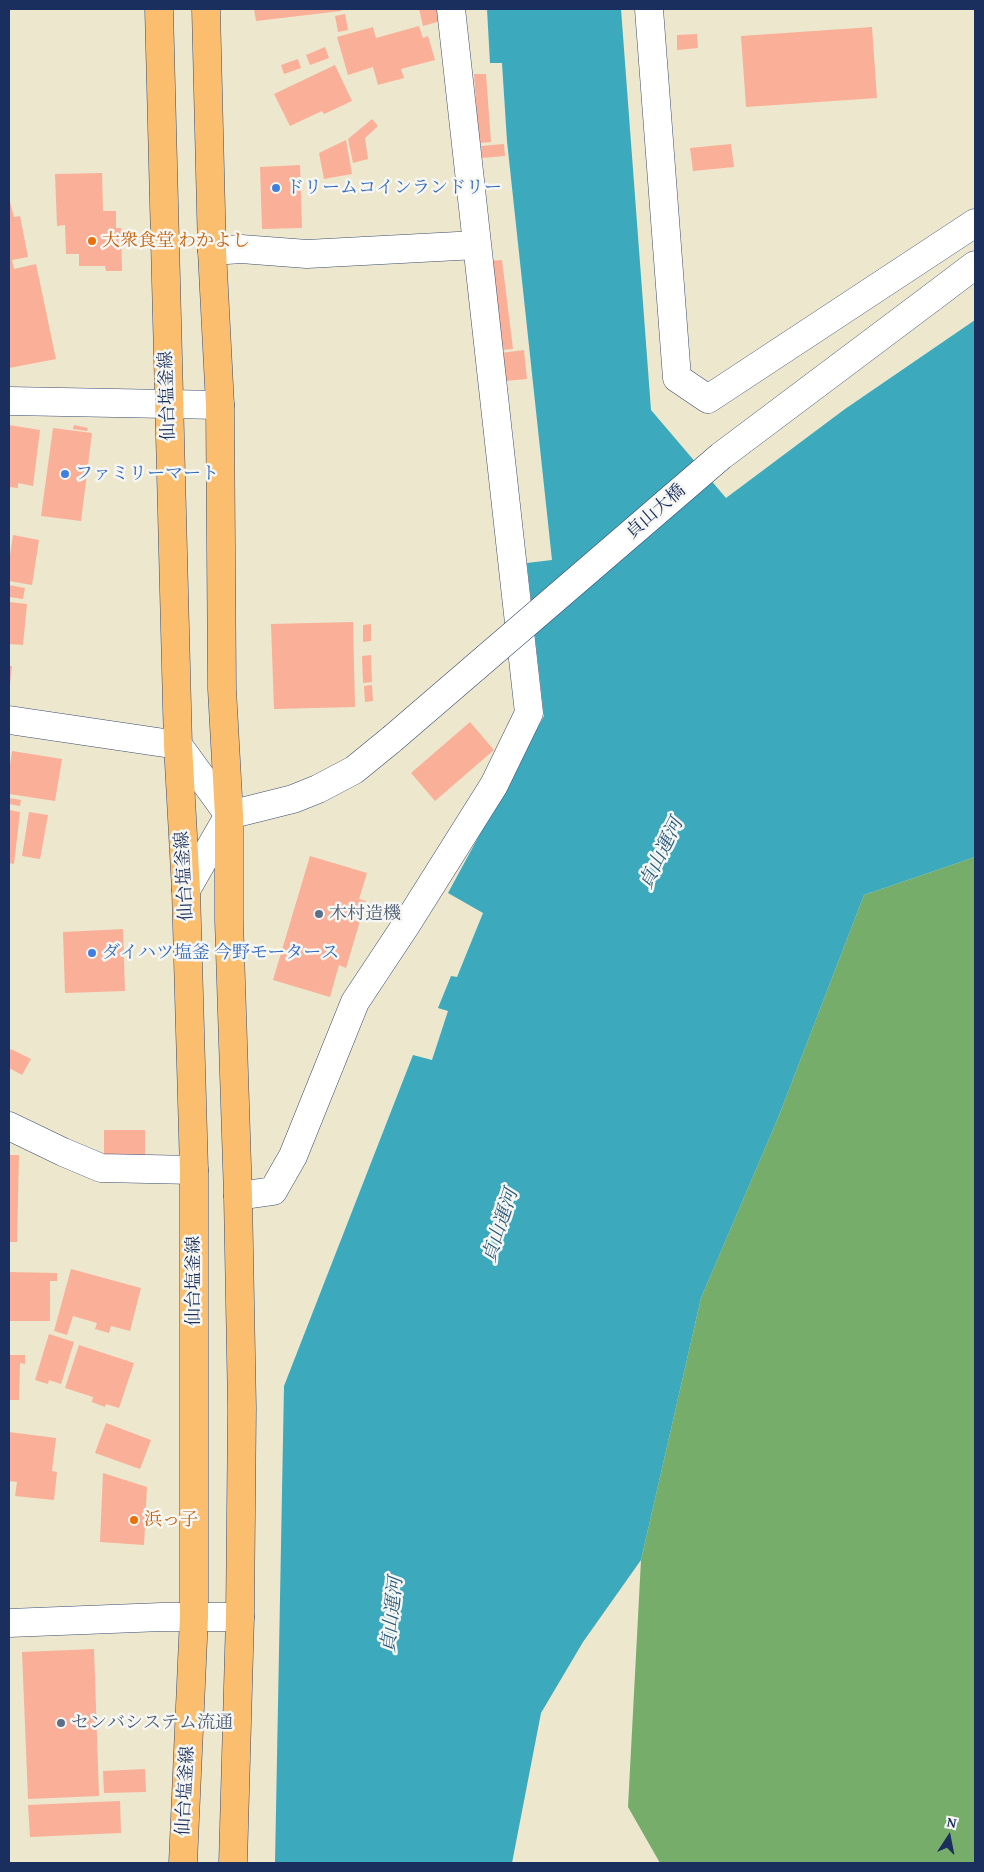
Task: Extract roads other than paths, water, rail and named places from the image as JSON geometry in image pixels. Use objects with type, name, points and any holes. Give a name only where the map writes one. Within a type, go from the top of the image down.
[{"type":"main road","name":"仙台塩釜線","points":[[159,9],[178,745],[186,890],[194,1170],[194,1617],[183,1863]]},
{"type":"main road","points":[[206,9],[212,251],[220,405],[222,689],[229,815],[229,920],[238,1196],[242,1408],[240,1617],[233,1863]]},
{"type":"street","points":[[238,1196],[273,1191],[293,1156],[355,1002],[494,785],[529,713],[451,9]]},
{"type":"street","points":[[649,9],[677,378],[708,399],[975,223]]},
{"type":"street","points":[[212,251],[241,250],[307,254],[477,244]]},
{"type":"street","name":"貞山大橋","points":[[229,815],[293,799],[318,789],[354,770],[721,456],[975,266]]},
{"type":"street","points":[[9,401],[220,405]]},
{"type":"street","points":[[9,720],[178,745],[229,815],[186,890]]},
{"type":"street","points":[[9,1126],[101,1168],[194,1170]]},
{"type":"street","points":[[9,1623],[240,1617]]},
{"type":"water","name":"貞山運河","points":[[487,9],[621,9],[651,410],[726,498],[845,409],[975,320],[975,857],[864,895],[778,1118],[701,1298],[641,1560],[583,1642],[541,1713],[512,1863],[275,1863],[284,1386],[413,1055],[432,1060],[448,1011],[438,1008],[451,976],[457,977],[483,913],[448,893],[544,716],[527,563],[552,560],[507,141],[502,63],[490,63]]},
{"type":"place","name":"ドリームコインランドリー","points":[[276,188]]},
{"type":"place","name":"大衆食堂 わかよし","points":[[92,241]]},
{"type":"place","name":"ファミリーマート","points":[[65,474]]},
{"type":"place","name":"木村造機","points":[[319,914]]},
{"type":"place","name":"ダイハツ塩釜 今野モータース","points":[[92,953]]},
{"type":"place","name":"浜っ子","points":[[134,1520]]},
{"type":"place","name":"センバシステム流通","points":[[61,1723]]}]
